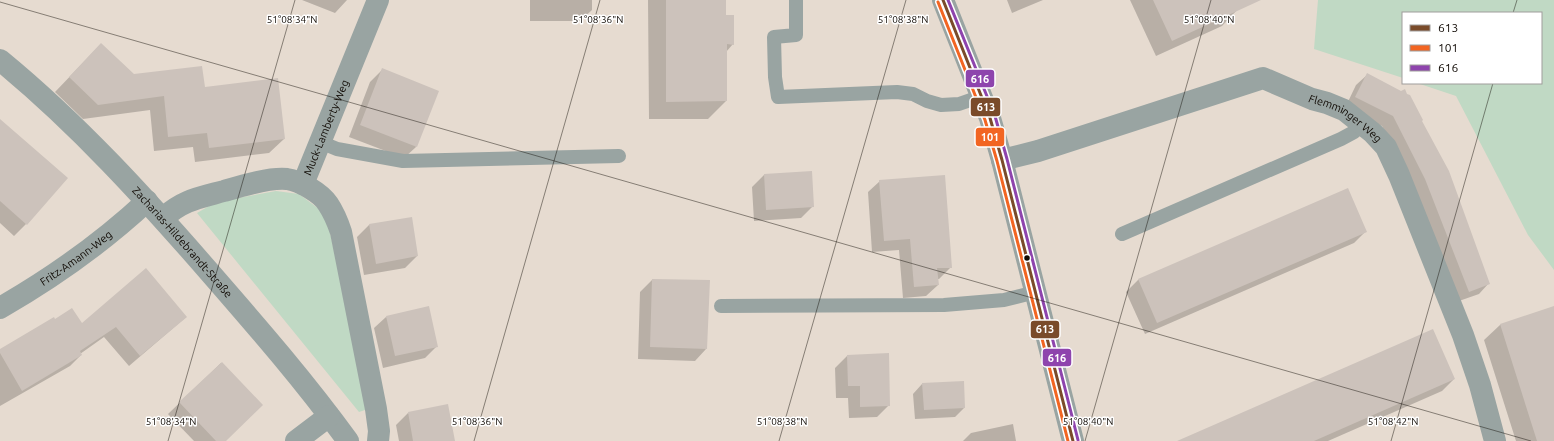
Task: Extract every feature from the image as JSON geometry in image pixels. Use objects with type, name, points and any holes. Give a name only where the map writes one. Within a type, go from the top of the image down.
[{"type":"street","name":"Muck-Lamberty-Weg","points":[[163,218],[174,208],[190,200],[246,185],[287,179],[303,184],[378,0]]},
{"type":"street","points":[[943,0],[982,96],[1002,160],[1073,441]]},
{"type":"street","name":"Zacharias-Hildebrandt-Straße","points":[[0,60],[66,118],[163,218],[254,324],[348,441]]},
{"type":"street","name":"Flemminger Weg","points":[[1002,160],[1038,151],[1263,78],[1312,99],[1328,103],[1344,110],[1362,123],[1386,147],[1399,175],[1463,336],[1480,385],[1495,441]]},
{"type":"street","points":[[303,184],[328,203],[341,232],[376,409],[379,431],[378,441]]},
{"type":"street","name":"Fritz-Amann-Weg","points":[[0,308],[115,230],[146,201]]},
{"type":"street","points":[[296,441],[329,416]]},
{"type":"lane","points":[[796,0],[796,35],[774,37],[775,77],[778,97],[897,92],[913,94],[927,101],[941,105],[959,104],[982,96]]},
{"type":"lane","points":[[1122,234],[1341,139],[1354,132],[1362,123]]},
{"type":"lane","points":[[320,142],[337,149],[403,161],[619,156]]},
{"type":"lane","points":[[721,306],[944,305],[1004,300],[1036,292]]},
{"type":"green space","points":[[1318,0],[1554,0],[1554,270],[1528,235],[1456,96],[1420,84],[1542,84],[1542,12],[1402,12],[1402,78],[1314,49]]},
{"type":"green space","points":[[276,191],[299,194],[319,209],[328,223],[368,409],[359,412],[197,213],[216,202]]},
{"type":"building","points":[[666,0],[726,0],[726,15],[734,15],[734,45],[727,44],[727,101],[666,102]]},
{"type":"building","points":[[1153,0],[1261,0],[1172,41]]},
{"type":"building","points":[[101,43],[134,74],[202,66],[205,87],[278,78],[285,139],[209,148],[207,133],[168,137],[164,96],[98,105],[69,77]]},
{"type":"building","points":[[382,68],[439,91],[417,147],[360,125]]},
{"type":"building","points":[[1367,73],[1401,91],[1405,89],[1407,94],[1410,95],[1449,171],[1490,284],[1469,292],[1425,179],[1393,116],[1355,97]]},
{"type":"building","points":[[0,119],[68,178],[27,225],[0,201]]},
{"type":"building","points":[[812,171],[814,207],[766,210],[764,174]]},
{"type":"building","points":[[945,175],[952,268],[937,268],[939,285],[914,287],[910,239],[884,241],[879,180]]},
{"type":"building","points":[[1348,188],[1367,232],[1157,323],[1138,279]]},
{"type":"building","points":[[412,217],[418,256],[376,264],[369,224]]},
{"type":"building","points":[[146,268],[187,317],[140,356],[116,327],[80,351],[82,355],[22,391],[0,353],[0,349],[72,308],[82,323]]},
{"type":"building","points":[[652,279],[710,280],[707,349],[650,347]]},
{"type":"building","points":[[429,306],[438,347],[395,356],[386,316]]},
{"type":"building","points":[[1554,306],[1554,441],[1537,441],[1500,324]]},
{"type":"building","points":[[1433,329],[1455,379],[1314,441],[1177,441]]},
{"type":"building","points":[[889,353],[890,406],[860,407],[860,386],[848,386],[847,355]]},
{"type":"building","points":[[222,362],[263,405],[226,441],[216,441],[179,402]]},
{"type":"building","points":[[964,381],[965,408],[924,410],[922,383]]},
{"type":"building","points":[[448,404],[455,441],[413,441],[408,412]]},
{"type":"transit line","name":"613","points":[[943,0],[990,118],[1073,441]]},
{"type":"transit line","name":"616","points":[[948,0],[995,116],[1078,440]]},
{"type":"transit line","name":"101","points":[[938,2],[985,120],[997,161],[1068,441]]}]
